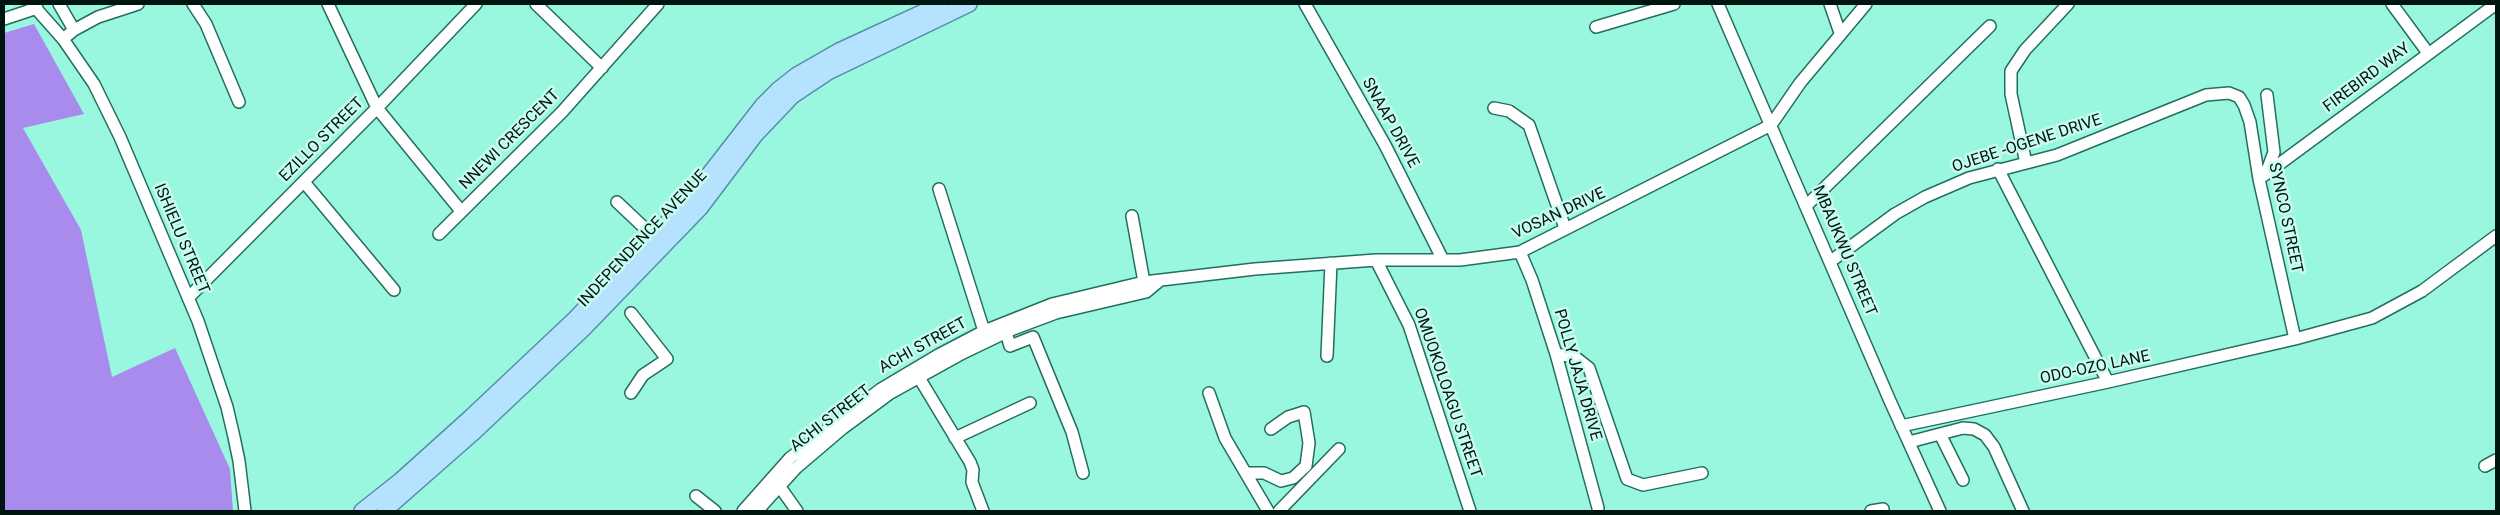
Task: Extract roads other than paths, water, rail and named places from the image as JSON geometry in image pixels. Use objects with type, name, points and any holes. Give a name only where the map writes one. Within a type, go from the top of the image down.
[{"type":"main road","name":"INDEPENDENCE AVENUE","points":[[384,511],[482,424],[579,324],[695,203],[751,131],[781,106],[801,81],[941,4]]},
{"type":"main road","name":"INDEPENDENCE AVENUE","points":[[842,57],[969,4]]},
{"type":"main road","name":"INDEPENDENCE AVENUE","points":[[362,511],[400,481],[579,324],[654,237],[695,203]]},
{"type":"street","points":[[58,4],[74,30]]},
{"type":"street","points":[[63,39],[74,30],[98,17],[138,4]]},
{"type":"street","points":[[193,4],[206,24],[239,102]]},
{"type":"street","points":[[328,4],[377,108],[461,211]]},
{"type":"street","name":"EZILLO STREET","points":[[188,298],[377,108],[476,4]]},
{"type":"street","points":[[536,4],[602,68]]},
{"type":"street","name":"NNEWI CRESCENT","points":[[439,234],[562,112],[658,4]]},
{"type":"street","name":"SNAAP DRIVE","points":[[1305,4],[1385,145],[1443,260]]},
{"type":"street","points":[[1596,27],[1674,4]]},
{"type":"street","name":"MBAUKWU STREET","points":[[1718,4],[1807,205],[1901,426],[1940,511]]},
{"type":"street","points":[[1830,4],[1840,33]]},
{"type":"street","name":"VOSAN DRIVE","points":[[1158,282],[1256,269],[1332,262],[1443,260],[1478,258],[1520,252],[1771,125],[1800,83],[1866,4]]},
{"type":"street","points":[[2026,163],[2011,94],[2011,70],[2025,50],[2068,4]]},
{"type":"street","points":[[2392,4],[2428,53]]},
{"type":"street","name":"FIREBIRD WAY","points":[[2263,175],[2496,4]]},
{"type":"street","points":[[4,19],[35,6]]},
{"type":"street","name":"ISHIELU STREET","points":[[35,6],[84,66],[106,108],[198,321],[226,407],[239,461],[244,511]]},
{"type":"street","points":[[1807,205],[1990,26]]},
{"type":"street","name":"OJEBE -OGENE DRIVE","points":[[1831,262],[1879,223],[1912,203],[1969,178],[2070,150],[2206,95],[2229,93],[2239,97],[2244,104]]},
{"type":"street","points":[[2263,175],[2274,145],[2267,95]]},
{"type":"street","name":"SYNCO STREET","points":[[2244,104],[2263,175],[2295,339]]},
{"type":"street","points":[[1494,108],[1509,111],[1529,125],[1565,228]]},
{"type":"street","points":[[1998,169],[2108,382]]},
{"type":"street","points":[[304,182],[394,290]]},
{"type":"street","points":[[939,189],[984,331]]},
{"type":"street","points":[[617,202],[654,237]]},
{"type":"street","points":[[1132,216],[1144,282]]},
{"type":"street","name":"ODO-OZO LANE","points":[[1901,426],[2108,382],[2295,339],[2372,318],[2393,309],[2422,291],[2496,236]]},
{"type":"street","name":"POLLY JAJA DRIVE","points":[[1520,252],[1532,280],[1556,354],[1598,508]]},
{"type":"street","name":"OMUOKOLOAGU STREET","points":[[1376,260],[1409,325],[1470,511]]},
{"type":"street","points":[[1327,356],[1332,262]]},
{"type":"street","name":"ACHI STREET","points":[[756,511],[776,480],[916,373],[984,331],[1052,304],[1144,282],[1158,282]]},
{"type":"street","name":"ACHI STREET","points":[[916,373],[1006,332],[1056,313],[1146,292],[1158,282]]},
{"type":"street","points":[[631,313],[667,358],[643,375],[631,394]]},
{"type":"street","points":[[1006,332],[1010,346],[1033,337],[1072,432],[1083,473]]},
{"type":"street","points":[[1556,354],[1575,356],[1589,368],[1627,479],[1643,485],[1702,473]]},
{"type":"street","points":[[916,373],[930,392],[973,470],[972,482],[983,511]]},
{"type":"street","points":[[1209,393],[1225,438],[1268,511]]},
{"type":"street","points":[[955,438],[1030,403]]},
{"type":"street","points":[[1247,473],[1264,473],[1281,481],[1293,478],[1306,466],[1310,444],[1304,412],[1288,418],[1271,428]]},
{"type":"street","points":[[1909,442],[1963,428],[1974,429],[1985,435],[1994,447],[2023,511]]},
{"type":"street","points":[[1940,434],[1962,480]]},
{"type":"street","points":[[1279,511],[1339,449]]},
{"type":"street","points":[[2485,466],[2496,460]]},
{"type":"street","points":[[743,511],[776,480],[797,511]]},
{"type":"street","points":[[696,496],[715,511]]},
{"type":"street","points":[[1871,511],[1883,509]]}]
